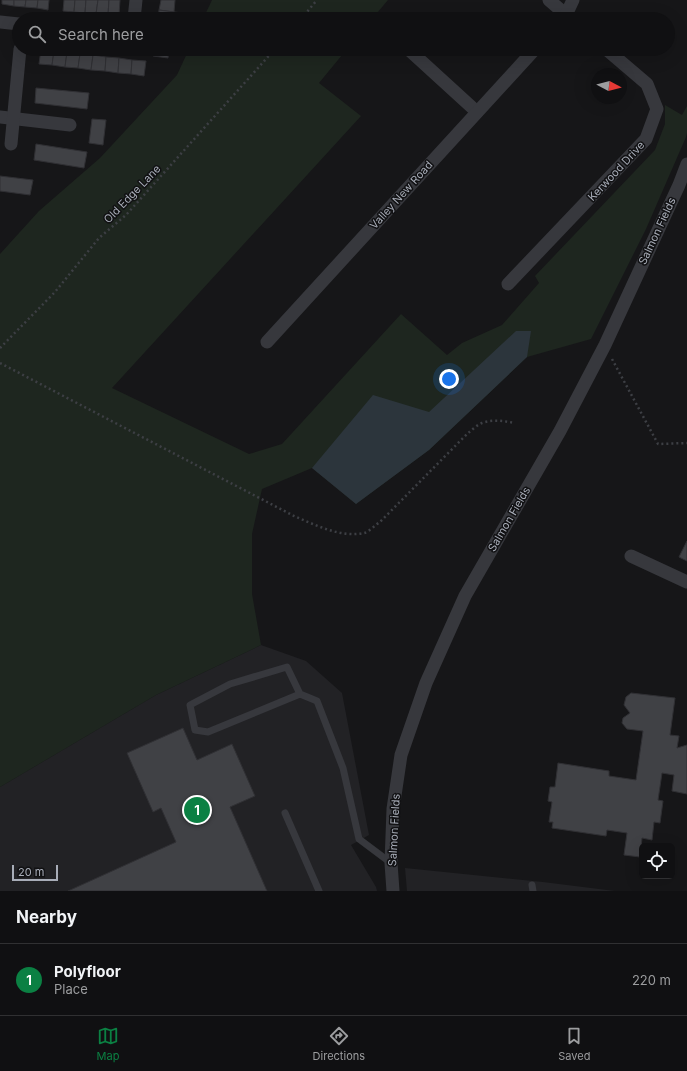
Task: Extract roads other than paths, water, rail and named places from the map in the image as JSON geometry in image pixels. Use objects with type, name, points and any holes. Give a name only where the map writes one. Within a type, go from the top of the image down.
[{"type":"street","points":[[135,12],[136,0]]},
{"type":"street","points":[[549,0],[560,12]]},
{"type":"street","points":[[568,12],[572,0]]},
{"type":"street","points":[[0,22],[12,23]]},
{"type":"street","points":[[11,144],[6,118],[19,56]]},
{"type":"street","points":[[416,56],[477,112]]},
{"type":"street","name":"Valley New Road","points":[[267,342],[529,56]]},
{"type":"street","name":"Kerwood Drive","points":[[508,284],[646,139],[657,109],[647,84],[614,56]]},
{"type":"street","points":[[6,118],[70,125]]},
{"type":"street","name":"Salmon Fields","points":[[393,891],[391,863],[393,809],[401,755],[426,683],[465,596],[560,431],[605,345],[679,186],[687,164]]},
{"type":"street","points":[[632,556],[687,582]]},
{"type":"lane","points":[[300,694],[208,732],[195,730],[190,705],[230,684],[287,667],[300,694],[317,701],[343,768],[359,840],[391,863]]},
{"type":"lane","points":[[286,813],[319,891]]},
{"type":"place","name":"Polyfloor","points":[[197,810]]}]
